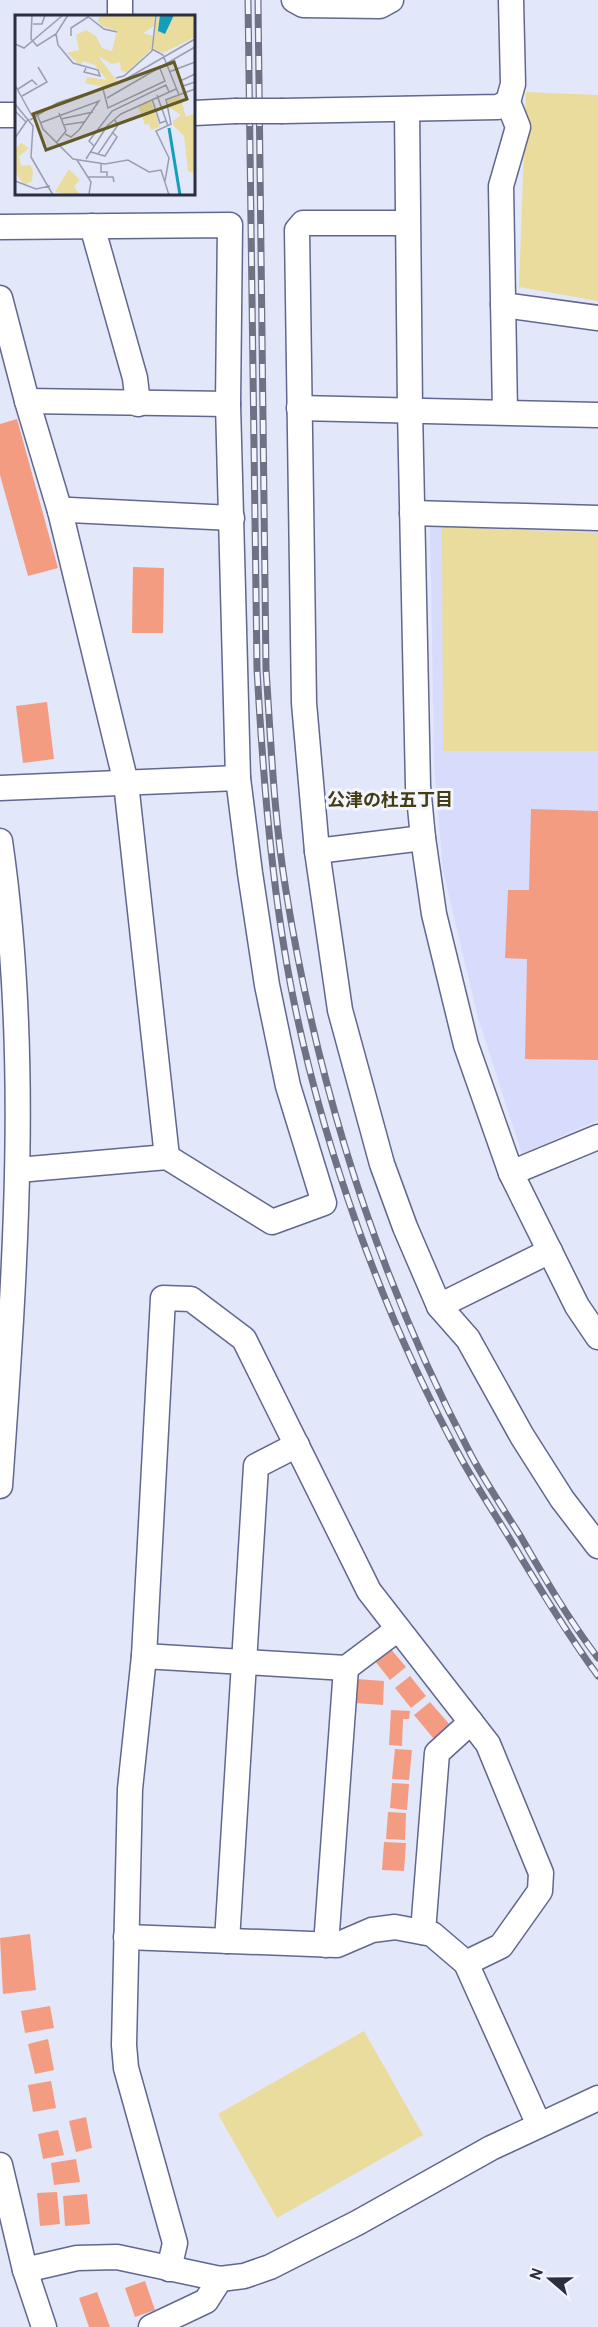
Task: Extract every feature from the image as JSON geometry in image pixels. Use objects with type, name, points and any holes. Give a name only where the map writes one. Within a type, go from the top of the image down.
[{"type":"street","points":[[294,0],[303,5],[380,6],[391,0]]},
{"type":"street","points":[[505,412],[501,186],[518,128],[508,102],[513,84],[511,0]]},
{"type":"street","points":[[195,113],[498,107],[508,102]]},
{"type":"street","points":[[407,109],[410,411],[418,786],[434,914],[466,1045],[511,1173],[577,1306],[598,1337]]},
{"type":"street","points":[[407,223],[303,223],[297,230],[304,703],[317,851],[340,1010],[382,1164],[405,1227],[439,1306],[468,1339],[522,1436],[562,1499],[598,1546]]},
{"type":"street","points":[[0,227],[230,225],[228,404],[238,778],[269,996],[288,1086],[324,1203],[272,1222],[167,1157],[18,1170]]},
{"type":"street","points":[[92,226],[135,378],[138,404]]},
{"type":"street","points":[[0,298],[27,401],[60,511],[126,783],[167,1157]]},
{"type":"street","points":[[503,304],[598,318]]},
{"type":"street","points":[[27,401],[228,404]]},
{"type":"street","points":[[299,408],[598,415]]},
{"type":"street","points":[[60,511],[232,518]]},
{"type":"street","points":[[412,513],[598,518]]},
{"type":"street","points":[[0,788],[238,778]]},
{"type":"street","points":[[317,851],[423,838]]},
{"type":"street","points":[[0,841],[10,910],[18,1170],[14,1294],[0,1486]]},
{"type":"street","points":[[511,1173],[598,1137]]},
{"type":"street","points":[[439,1306],[550,1251]]},
{"type":"street","points":[[169,2269],[175,2243],[126,2068],[124,2045],[130,1789],[144,1656],[163,1298],[191,1299],[244,1339],[369,1591],[488,1744],[541,1873],[540,1892],[501,1946],[466,1963]]},
{"type":"street","points":[[227,1941],[256,1466],[297,1445]]},
{"type":"street","points":[[144,1656],[346,1668],[398,1629]]},
{"type":"street","points":[[326,1945],[346,1668]]},
{"type":"street","points":[[423,1932],[437,1753],[471,1722]]},
{"type":"street","points":[[126,1936],[337,1946],[372,1930],[395,1927],[432,1934],[466,1963],[539,2125]]},
{"type":"street","points":[[25,2270],[77,2258],[117,2257],[220,2279],[244,2276],[270,2267],[357,2223],[491,2148],[598,2098]]},
{"type":"street","points":[[0,2165],[25,2270],[44,2327]]},
{"type":"street","points":[[151,2327],[206,2301],[220,2279]]},
{"type":"shaded area","points":[[526,92],[598,95],[598,301],[519,287]]},
{"type":"shaded area","points":[[430,523],[598,528],[598,1120],[522,1154],[478,1018],[443,871],[434,763]]},
{"type":"shaded area","points":[[442,527],[598,533],[598,751],[443,751]]},
{"type":"shaded area","points":[[364,2031],[423,2135],[277,2218],[218,2114]]},
{"type":"building","points":[[17,419],[58,568],[28,576],[0,475],[0,424]]},
{"type":"building","points":[[133,567],[164,568],[163,633],[132,633]]},
{"type":"building","points":[[47,702],[54,759],[23,763],[16,706]]},
{"type":"building","points":[[531,809],[598,811],[598,1060],[525,1059],[527,959],[505,958],[508,890],[529,890]]},
{"type":"building","points":[[390,1648],[406,1667],[390,1680],[375,1661]]},
{"type":"building","points":[[410,1676],[426,1696],[411,1708],[395,1688]]},
{"type":"building","points":[[356,1679],[384,1681],[383,1705],[354,1703]]},
{"type":"building","points":[[430,1702],[450,1725],[434,1739],[414,1715]]},
{"type":"building","points":[[391,1710],[410,1711],[409,1719],[403,1719],[402,1746],[389,1745]]},
{"type":"building","points":[[395,1749],[412,1750],[409,1780],[392,1779]]},
{"type":"building","points":[[392,1783],[409,1784],[407,1810],[390,1808]]},
{"type":"building","points":[[388,1812],[406,1813],[405,1840],[386,1839]]},
{"type":"building","points":[[384,1842],[406,1843],[404,1871],[382,1870]]},
{"type":"building","points":[[30,1934],[36,1990],[3,1994],[0,1938]]},
{"type":"building","points":[[50,2006],[54,2028],[25,2033],[21,2011]]},
{"type":"building","points":[[48,2039],[54,2070],[35,2074],[28,2044]]},
{"type":"building","points":[[51,2081],[56,2108],[33,2112],[28,2085]]},
{"type":"building","points":[[86,2117],[92,2148],[76,2152],[69,2121]]},
{"type":"building","points":[[58,2130],[64,2155],[43,2159],[38,2134]]},
{"type":"building","points":[[76,2159],[80,2182],[54,2185],[51,2163]]},
{"type":"building","points":[[57,2192],[60,2224],[40,2226],[37,2193]]},
{"type":"building","points":[[87,2194],[90,2224],[65,2226],[63,2196]]},
{"type":"building","points":[[145,2281],[155,2310],[135,2317],[125,2288]]},
{"type":"building","points":[[97,2292],[110,2327],[89,2327],[79,2298]]},
{"type":"railway","points":[[248,0],[257,669],[269,828],[278,908],[291,987],[304,1047],[338,1169],[359,1230],[407,1349],[468,1470],[552,1609],[598,1676]]},
{"type":"railway","points":[[258,0],[266,669],[279,836],[299,965],[334,1110],[380,1251],[407,1320],[477,1465],[558,1599],[598,1658]]},
{"type":"district","name":"公津の杜五丁目","points":[[390,801]]}]
